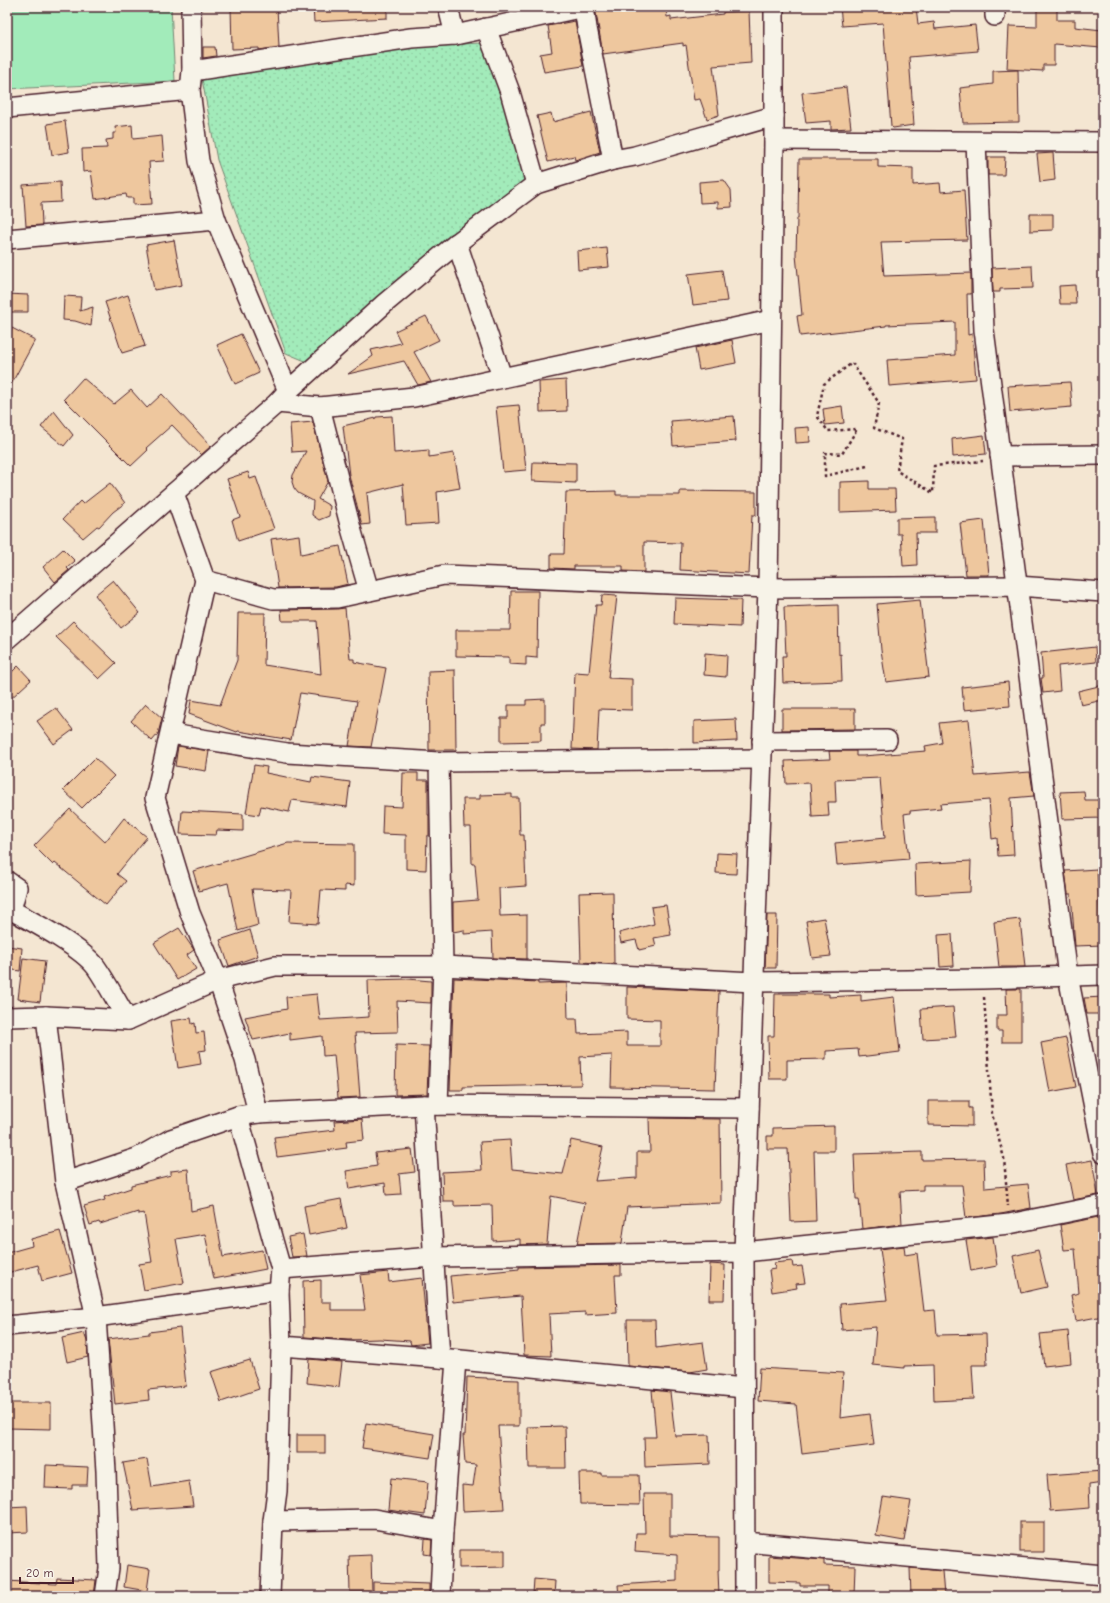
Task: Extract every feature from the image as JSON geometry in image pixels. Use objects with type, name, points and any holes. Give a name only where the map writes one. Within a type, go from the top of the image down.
[{"type":"street","points":[[191,7],[192,71],[190,90],[200,161],[216,220],[282,397]]},
{"type":"street","points":[[448,7],[455,35]]},
{"type":"street","points":[[192,71],[411,38],[455,35],[584,7],[613,160]]},
{"type":"street","points":[[745,1596],[744,1252],[768,588],[774,140],[774,7]]},
{"type":"street","points":[[486,28],[510,92],[536,184]]},
{"type":"street","points":[[7,108],[190,90]]},
{"type":"street","points":[[7,639],[174,493],[384,304],[456,243],[536,184],[613,160],[635,156],[774,116]]},
{"type":"street","points":[[774,140],[1103,142]]},
{"type":"street","points":[[976,142],[984,330],[1016,586],[1068,976],[1103,1153]]},
{"type":"street","points":[[7,239],[216,220]]},
{"type":"street","points":[[456,243],[502,377]]},
{"type":"street","points":[[282,397],[320,407],[414,397],[771,320]]},
{"type":"street","points":[[320,407],[350,525],[369,591]]},
{"type":"street","points":[[1000,456],[1103,455]]},
{"type":"street","points":[[174,493],[205,580],[171,734],[155,798],[190,913],[218,980],[245,1060],[258,1113]]},
{"type":"street","points":[[205,580],[273,599],[337,598],[444,575],[768,588],[1016,586],[1103,592]]},
{"type":"street","points":[[171,734],[287,752],[439,762],[762,750],[887,740]]},
{"type":"street","points":[[439,762],[443,966],[431,1105],[433,1257],[448,1359],[440,1596]]},
{"type":"street","points":[[7,881],[17,888],[11,910],[35,923],[80,952],[95,966],[128,1020]]},
{"type":"street","points":[[7,1017],[46,1016],[128,1020],[218,980],[275,966],[443,966],[754,982],[982,979],[1103,975]]},
{"type":"street","points":[[46,1016],[65,1182],[96,1316],[106,1479],[109,1568],[104,1589],[105,1596]]},
{"type":"street","points":[[65,1182],[137,1158],[171,1138],[238,1116],[258,1113],[431,1105],[749,1108]]},
{"type":"street","points":[[238,1116],[281,1269],[279,1291],[281,1346],[277,1491],[273,1521],[270,1596]]},
{"type":"street","points":[[281,1269],[433,1257],[744,1252],[1009,1224],[1103,1205]]},
{"type":"street","points":[[7,1326],[96,1316],[279,1291]]},
{"type":"street","points":[[281,1346],[448,1359],[744,1388]]},
{"type":"street","points":[[273,1521],[374,1519],[443,1531]]},
{"type":"street","points":[[745,1542],[1103,1575]]},
{"type":"path","points":[[868,466],[825,476],[825,453],[842,454],[857,429],[828,431],[817,416],[824,384],[852,363],[879,403],[874,428],[902,439],[897,471],[933,492],[934,466],[986,461],[1000,456]]},
{"type":"path","points":[[982,979],[992,1114],[1004,1158],[1009,1224]]},
{"type":"green space","points":[[7,7],[171,7],[175,81],[7,89]]},
{"type":"green space","points":[[482,43],[488,53],[527,184],[310,363],[286,353],[217,160],[202,79],[419,46]]},
{"type":"building","points":[[231,7],[277,7],[279,47],[259,50],[259,48],[232,49]]},
{"type":"building","points":[[313,7],[387,7],[387,18],[314,22]]},
{"type":"building","points":[[595,7],[666,7],[667,17],[671,16],[671,20],[723,14],[723,12],[749,11],[751,63],[713,66],[719,115],[707,119],[700,99],[694,100],[686,45],[683,46],[683,43],[603,54]]},
{"type":"building","points":[[840,7],[916,7],[918,24],[934,22],[935,29],[975,25],[978,51],[909,57],[914,125],[893,128],[891,126],[883,23],[842,26]]},
{"type":"building","points":[[1037,7],[1057,7],[1057,20],[1075,20],[1075,27],[1102,30],[1101,48],[1054,44],[1054,65],[1043,65],[1043,71],[1007,69],[1009,26],[1037,27]]},
{"type":"building","points":[[575,21],[583,66],[544,72],[540,54],[552,52],[548,26]]},
{"type":"building","points":[[203,47],[215,47],[216,56],[203,58]]},
{"type":"building","points":[[1018,70],[1019,122],[963,123],[960,88],[993,84],[993,71]]},
{"type":"building","points":[[846,87],[851,128],[831,129],[831,121],[806,123],[802,93]]},
{"type":"building","points":[[591,112],[600,152],[575,160],[574,156],[548,162],[537,116],[551,113],[553,122]]},
{"type":"building","points":[[65,121],[69,152],[52,155],[47,124]]},
{"type":"building","points":[[132,125],[133,139],[162,136],[164,161],[149,162],[152,204],[133,205],[133,198],[127,198],[126,194],[95,199],[91,171],[83,172],[82,149],[107,148],[106,140],[113,139],[113,133],[116,133],[115,127]]},
{"type":"building","points":[[1053,153],[1055,180],[1040,182],[1037,154]]},
{"type":"building","points":[[988,157],[1005,157],[1004,175],[988,175]]},
{"type":"building","points":[[799,159],[878,159],[878,167],[913,168],[913,185],[940,183],[941,192],[964,190],[967,240],[881,242],[884,276],[971,273],[971,294],[967,294],[968,335],[972,334],[976,379],[889,386],[887,360],[955,355],[955,322],[886,325],[800,336],[797,316],[802,315],[796,255]]},
{"type":"building","points":[[724,180],[731,190],[732,207],[718,208],[718,202],[700,203],[699,182]]},
{"type":"building","points":[[60,182],[61,202],[41,203],[42,225],[26,226],[23,185]]},
{"type":"building","points":[[1030,214],[1053,214],[1053,230],[1030,231]]},
{"type":"building","points":[[174,240],[182,285],[154,290],[146,245]]},
{"type":"building","points":[[607,248],[609,267],[578,270],[577,251]]},
{"type":"building","points":[[1032,266],[1033,288],[1000,289],[1000,292],[993,292],[992,268]]},
{"type":"building","points":[[722,270],[727,301],[693,305],[688,274]]},
{"type":"building","points":[[1075,285],[1076,304],[1060,304],[1059,286]]},
{"type":"building","points":[[7,294],[28,295],[28,312],[7,312]]},
{"type":"building","points":[[128,295],[145,346],[122,353],[105,302]]},
{"type":"building","points":[[64,296],[81,297],[80,311],[93,307],[91,326],[75,321],[63,320]]},
{"type":"building","points":[[426,316],[439,340],[414,352],[431,382],[418,385],[404,361],[348,374],[373,356],[371,350],[401,343],[395,331]]},
{"type":"building","points":[[12,328],[35,340],[7,392],[7,338]]},
{"type":"building","points":[[241,334],[259,373],[235,384],[217,345]]},
{"type":"building","points":[[732,340],[736,363],[699,370],[695,348]]},
{"type":"building","points":[[83,378],[114,404],[131,390],[147,408],[162,394],[211,446],[201,455],[172,425],[146,448],[148,450],[131,466],[64,399]]},
{"type":"building","points":[[566,380],[567,411],[540,412],[539,382]]},
{"type":"building","points":[[1070,382],[1072,407],[1010,412],[1008,386]]},
{"type":"building","points":[[519,405],[526,470],[503,472],[496,407]]},
{"type":"building","points":[[842,406],[844,423],[825,425],[823,409]]},
{"type":"building","points":[[54,411],[73,435],[64,446],[41,427]]},
{"type":"building","points":[[392,416],[394,453],[429,450],[429,457],[454,453],[460,488],[437,492],[439,523],[406,525],[403,484],[367,493],[370,524],[362,525],[349,475],[343,426],[376,417]]},
{"type":"building","points":[[734,416],[736,441],[673,446],[671,421]]},
{"type":"building","points":[[313,422],[328,481],[318,499],[330,506],[329,516],[319,520],[312,515],[313,501],[298,493],[292,482],[293,475],[306,451],[292,452],[290,424]]},
{"type":"building","points":[[809,427],[810,442],[796,443],[795,428]]},
{"type":"building","points":[[984,435],[986,454],[953,457],[952,439]]},
{"type":"building","points":[[533,462],[576,463],[576,483],[532,481]]},
{"type":"building","points":[[248,472],[250,479],[256,477],[274,529],[238,541],[232,520],[240,517],[227,479]]},
{"type":"building","points":[[869,481],[869,489],[895,489],[896,510],[840,512],[840,482]]},
{"type":"building","points":[[110,483],[125,503],[113,512],[99,527],[97,526],[83,538],[63,519],[80,501],[83,504]]},
{"type":"building","points":[[616,491],[616,495],[680,495],[680,491],[756,492],[756,515],[752,515],[749,574],[680,570],[681,543],[644,542],[644,572],[623,571],[623,566],[574,566],[574,569],[551,568],[551,554],[564,554],[566,492]]},
{"type":"building","points":[[935,517],[935,533],[916,533],[917,565],[903,566],[901,534],[897,534],[897,518]]},
{"type":"building","points":[[984,520],[989,575],[966,575],[960,523]]},
{"type":"building","points":[[299,535],[301,554],[340,546],[348,584],[336,587],[278,588],[271,539]]},
{"type":"building","points":[[63,549],[75,561],[67,568],[69,570],[55,582],[43,567]]},
{"type":"building","points":[[113,580],[140,613],[121,628],[95,595]]},
{"type":"building","points":[[511,591],[538,591],[537,658],[526,657],[526,665],[509,664],[509,657],[456,656],[456,630],[510,630]]},
{"type":"building","points":[[602,595],[617,596],[608,678],[632,679],[632,710],[599,709],[597,750],[572,749],[575,672],[589,673],[596,605],[601,605]]},
{"type":"building","points":[[675,598],[741,600],[740,627],[674,624]]},
{"type":"building","points":[[920,600],[929,677],[886,682],[881,650],[877,604]]},
{"type":"building","points":[[838,605],[839,655],[841,654],[842,681],[783,683],[782,656],[786,656],[784,607]]},
{"type":"building","points":[[345,608],[350,659],[354,659],[354,662],[386,668],[371,747],[349,746],[357,701],[300,693],[291,740],[237,732],[189,714],[191,700],[220,705],[237,660],[238,613],[265,613],[264,665],[321,674],[317,621],[282,621],[281,610]]},
{"type":"building","points":[[73,621],[116,663],[99,679],[56,637]]},
{"type":"building","points":[[1095,647],[1096,662],[1058,666],[1060,691],[1043,693],[1041,678],[1043,678],[1041,653]]},
{"type":"building","points":[[705,653],[727,655],[726,677],[704,675]]},
{"type":"building","points":[[18,666],[31,680],[7,702],[7,677]]},
{"type":"building","points":[[455,670],[456,750],[429,750],[428,671]]},
{"type":"building","points":[[1008,682],[1010,706],[964,710],[962,687]]},
{"type":"building","points":[[1103,685],[1103,700],[1081,705],[1078,691]]},
{"type":"building","points":[[545,699],[545,723],[541,723],[541,741],[501,742],[501,718],[508,718],[508,705],[526,705],[526,700]]},
{"type":"building","points":[[146,704],[162,718],[158,734],[152,741],[131,721]]},
{"type":"building","points":[[56,708],[73,730],[54,744],[37,721]]},
{"type":"building","points":[[782,709],[855,709],[855,729],[782,730]]},
{"type":"building","points":[[736,719],[737,741],[694,743],[694,721]]},
{"type":"building","points":[[969,720],[975,776],[1030,772],[1034,796],[1011,798],[1014,855],[998,856],[997,838],[992,839],[989,800],[940,804],[941,808],[910,811],[910,813],[904,814],[909,859],[837,865],[835,843],[885,838],[880,778],[835,780],[836,802],[828,802],[829,816],[812,817],[810,783],[786,784],[785,761],[830,759],[829,751],[856,751],[856,756],[863,756],[926,751],[925,746],[942,743],[939,723]]},
{"type":"building","points":[[178,746],[209,751],[206,771],[175,766]]},
{"type":"building","points":[[95,758],[114,776],[82,808],[63,790]]},
{"type":"building","points":[[254,765],[267,767],[266,773],[311,782],[312,777],[350,782],[347,807],[292,800],[289,812],[261,806],[259,815],[246,813]]},
{"type":"building","points":[[403,773],[418,773],[418,780],[428,780],[429,836],[427,836],[426,870],[406,869],[406,835],[382,834],[383,806],[402,807]]},
{"type":"building","points":[[1084,791],[1085,800],[1103,800],[1103,818],[1062,819],[1060,792]]},
{"type":"building","points":[[512,794],[512,798],[519,798],[520,835],[524,835],[526,886],[499,888],[500,916],[527,915],[527,959],[493,958],[492,932],[464,934],[464,930],[453,932],[453,902],[478,900],[475,864],[472,864],[471,827],[464,827],[463,799],[480,799],[480,795]]},
{"type":"building","points":[[70,809],[105,842],[124,818],[147,837],[117,874],[126,881],[106,905],[55,863],[53,865],[34,846]]},
{"type":"building","points":[[182,811],[243,814],[243,831],[217,830],[216,835],[180,834]]},
{"type":"building","points":[[288,843],[354,844],[354,886],[345,885],[345,891],[321,890],[318,924],[289,922],[291,890],[252,889],[258,925],[238,931],[228,883],[199,891],[193,871]]},
{"type":"building","points":[[717,853],[737,854],[736,874],[716,873]]},
{"type":"building","points":[[971,861],[970,892],[916,895],[915,864]]},
{"type":"building","points":[[1097,869],[1100,917],[1103,916],[1103,945],[1075,946],[1071,894],[1068,894],[1065,871]]},
{"type":"building","points":[[613,892],[614,964],[581,962],[579,893]]},
{"type":"building","points":[[666,905],[671,935],[654,938],[656,946],[639,950],[636,940],[621,943],[619,933],[654,924],[651,907]]},
{"type":"building","points":[[767,915],[777,915],[776,968],[765,968]]},
{"type":"building","points":[[824,918],[831,956],[812,958],[806,921]]},
{"type":"building","points":[[1020,919],[1025,967],[999,967],[994,922]]},
{"type":"building","points":[[179,928],[194,950],[187,955],[196,969],[177,980],[154,943]]},
{"type":"building","points":[[250,930],[258,956],[229,966],[220,940]]},
{"type":"building","points":[[952,934],[954,966],[940,967],[938,935]]},
{"type":"building","points":[[7,946],[22,948],[20,971],[7,969]]},
{"type":"building","points":[[23,958],[45,961],[40,1002],[18,999]]},
{"type":"building","points":[[454,978],[538,982],[538,984],[567,983],[568,1019],[577,1019],[578,1034],[627,1032],[627,1046],[660,1046],[660,1020],[627,1019],[627,987],[719,991],[715,1089],[611,1087],[612,1055],[580,1057],[581,1085],[463,1087],[463,1090],[450,1090]]},
{"type":"building","points":[[408,979],[431,981],[431,1003],[397,1001],[398,1032],[355,1033],[360,1097],[338,1098],[334,1055],[323,1056],[322,1036],[290,1040],[290,1033],[253,1040],[245,1017],[287,1009],[286,997],[317,994],[320,1020],[369,1017],[368,980]]},
{"type":"building","points":[[1006,989],[1021,989],[1021,1042],[1002,1042],[1002,1031],[997,1031],[997,1015],[1007,1015]]},
{"type":"building","points":[[775,994],[829,994],[829,997],[861,995],[861,1001],[894,997],[900,1052],[859,1057],[858,1049],[826,1051],[826,1059],[787,1060],[787,1079],[769,1079],[768,1036],[774,1036]]},
{"type":"building","points":[[1103,997],[1103,1014],[1087,1014],[1084,998]]},
{"type":"building","points":[[953,1007],[956,1037],[923,1039],[921,1009]]},
{"type":"building","points":[[191,1018],[192,1024],[195,1023],[196,1033],[204,1032],[206,1050],[199,1051],[201,1064],[178,1068],[171,1021]]},
{"type":"building","points":[[1066,1038],[1076,1087],[1050,1092],[1041,1043]]},
{"type":"building","points":[[396,1045],[429,1046],[427,1094],[395,1095]]},
{"type":"building","points":[[928,1101],[969,1101],[969,1108],[972,1108],[972,1126],[928,1125]]},
{"type":"building","points":[[649,1118],[720,1119],[721,1203],[627,1207],[622,1243],[577,1244],[585,1203],[551,1196],[547,1244],[520,1245],[520,1239],[493,1241],[492,1205],[454,1206],[454,1201],[443,1201],[442,1172],[482,1170],[480,1142],[510,1140],[512,1169],[563,1174],[571,1140],[603,1147],[595,1181],[637,1178],[637,1152],[650,1152]]},
{"type":"building","points":[[362,1119],[364,1140],[346,1142],[347,1148],[277,1157],[274,1137],[335,1130],[334,1121]]},
{"type":"building","points":[[834,1126],[834,1151],[814,1151],[816,1221],[791,1222],[788,1149],[767,1149],[767,1136],[773,1136],[773,1128]]},
{"type":"building","points":[[412,1149],[415,1172],[399,1174],[401,1194],[386,1195],[385,1183],[349,1189],[346,1171],[377,1166],[375,1153]]},
{"type":"building","points":[[922,1152],[922,1160],[984,1159],[985,1188],[1028,1184],[1031,1208],[1001,1214],[966,1218],[962,1185],[923,1185],[923,1190],[900,1191],[902,1224],[862,1229],[859,1199],[856,1199],[854,1154]]},
{"type":"building","points":[[1092,1160],[1098,1195],[1073,1200],[1066,1165]]},
{"type":"building","points":[[188,1169],[191,1211],[214,1206],[223,1257],[262,1250],[266,1269],[214,1279],[205,1234],[176,1239],[184,1283],[144,1290],[139,1264],[152,1262],[144,1213],[138,1214],[138,1212],[100,1224],[99,1222],[90,1225],[84,1206],[105,1200],[104,1197],[131,1188],[131,1185],[171,1175],[171,1171]]},
{"type":"building","points":[[341,1199],[347,1228],[309,1235],[304,1206]]},
{"type":"building","points":[[1103,1216],[1103,1316],[1076,1321],[1071,1295],[1079,1293],[1075,1249],[1064,1250],[1060,1225]]},
{"type":"building","points":[[60,1231],[72,1273],[42,1281],[38,1265],[7,1273],[7,1253],[32,1246],[31,1239]]},
{"type":"building","points":[[303,1234],[307,1256],[292,1257],[288,1237]]},
{"type":"building","points":[[993,1237],[997,1266],[971,1271],[966,1240]]},
{"type":"building","points":[[904,1246],[905,1255],[917,1253],[924,1311],[935,1310],[937,1335],[986,1334],[987,1365],[972,1365],[974,1399],[934,1401],[933,1365],[904,1366],[904,1368],[873,1365],[876,1327],[842,1330],[840,1304],[887,1300],[880,1249]]},
{"type":"building","points":[[1038,1250],[1047,1287],[1021,1293],[1013,1256]]},
{"type":"building","points":[[792,1261],[793,1267],[802,1266],[805,1283],[796,1284],[797,1288],[772,1292],[769,1270],[775,1269],[774,1263]]},
{"type":"building","points":[[710,1264],[725,1265],[724,1300],[709,1300]]},
{"type":"building","points":[[621,1265],[621,1275],[615,1275],[617,1313],[585,1315],[585,1312],[549,1314],[551,1356],[524,1355],[521,1296],[453,1302],[450,1276],[519,1269],[519,1267]]},
{"type":"building","points":[[388,1272],[389,1282],[422,1278],[428,1343],[411,1345],[410,1341],[380,1339],[348,1340],[304,1337],[303,1281],[321,1280],[321,1302],[331,1302],[331,1310],[365,1310],[360,1275]]},
{"type":"building","points":[[627,1320],[655,1320],[656,1348],[703,1342],[707,1369],[690,1372],[628,1366]]},
{"type":"building","points":[[180,1328],[186,1386],[148,1390],[149,1400],[115,1404],[108,1339],[149,1334],[149,1332]]},
{"type":"building","points":[[1068,1331],[1071,1363],[1044,1366],[1040,1334]]},
{"type":"building","points":[[84,1333],[87,1341],[88,1357],[67,1362],[62,1338]]},
{"type":"building","points":[[309,1359],[342,1362],[339,1387],[307,1383]]},
{"type":"building","points":[[250,1360],[259,1389],[221,1402],[211,1372]]},
{"type":"building","points":[[760,1368],[843,1373],[840,1418],[870,1414],[874,1445],[802,1454],[796,1404],[758,1401]]},
{"type":"building","points":[[467,1377],[519,1380],[519,1426],[498,1426],[504,1509],[463,1511],[462,1485],[473,1486],[476,1465],[465,1464],[463,1435],[465,1435]]},
{"type":"building","points":[[652,1390],[670,1392],[675,1436],[709,1435],[710,1464],[645,1467],[644,1437],[656,1437]]},
{"type":"building","points":[[7,1403],[51,1403],[51,1429],[7,1428]]},
{"type":"building","points":[[366,1423],[434,1434],[430,1458],[362,1448]]},
{"type":"building","points":[[565,1426],[566,1468],[529,1468],[528,1427]]},
{"type":"building","points":[[297,1435],[325,1435],[325,1453],[297,1453]]},
{"type":"building","points":[[147,1459],[152,1487],[189,1481],[193,1506],[133,1510],[123,1463]]},
{"type":"building","points":[[46,1465],[88,1467],[87,1485],[72,1485],[72,1489],[45,1488]]},
{"type":"building","points":[[1103,1471],[1103,1483],[1089,1485],[1090,1508],[1050,1511],[1047,1475]]},
{"type":"building","points":[[579,1473],[601,1473],[601,1475],[639,1475],[640,1505],[580,1504]]},
{"type":"building","points":[[391,1478],[428,1482],[425,1515],[388,1510]]},
{"type":"building","points":[[644,1494],[670,1494],[670,1536],[719,1537],[719,1596],[619,1596],[618,1585],[677,1581],[677,1555],[635,1552],[636,1533],[645,1533]]},
{"type":"building","points":[[883,1497],[911,1501],[904,1541],[876,1536]]},
{"type":"building","points":[[27,1506],[28,1532],[7,1533],[7,1507]]},
{"type":"building","points":[[1020,1522],[1044,1522],[1044,1552],[1020,1552]]},
{"type":"building","points":[[425,1539],[432,1540],[431,1555],[424,1554]]},
{"type":"building","points":[[459,1550],[505,1550],[505,1567],[459,1568]]},
{"type":"building","points":[[371,1555],[372,1592],[350,1592],[349,1556]]},
{"type":"building","points":[[769,1556],[824,1560],[824,1565],[855,1566],[854,1596],[828,1596],[828,1586],[800,1586],[800,1583],[769,1582]]},
{"type":"building","points":[[127,1565],[150,1569],[147,1591],[124,1587]]},
{"type":"building","points":[[910,1568],[942,1571],[944,1596],[911,1596]]},
{"type":"building","points":[[57,1578],[96,1580],[94,1596],[7,1596],[7,1581],[56,1584]]},
{"type":"building","points":[[534,1579],[555,1581],[554,1596],[533,1594]]},
{"type":"building","points":[[373,1582],[429,1584],[429,1596],[373,1596]]}]
